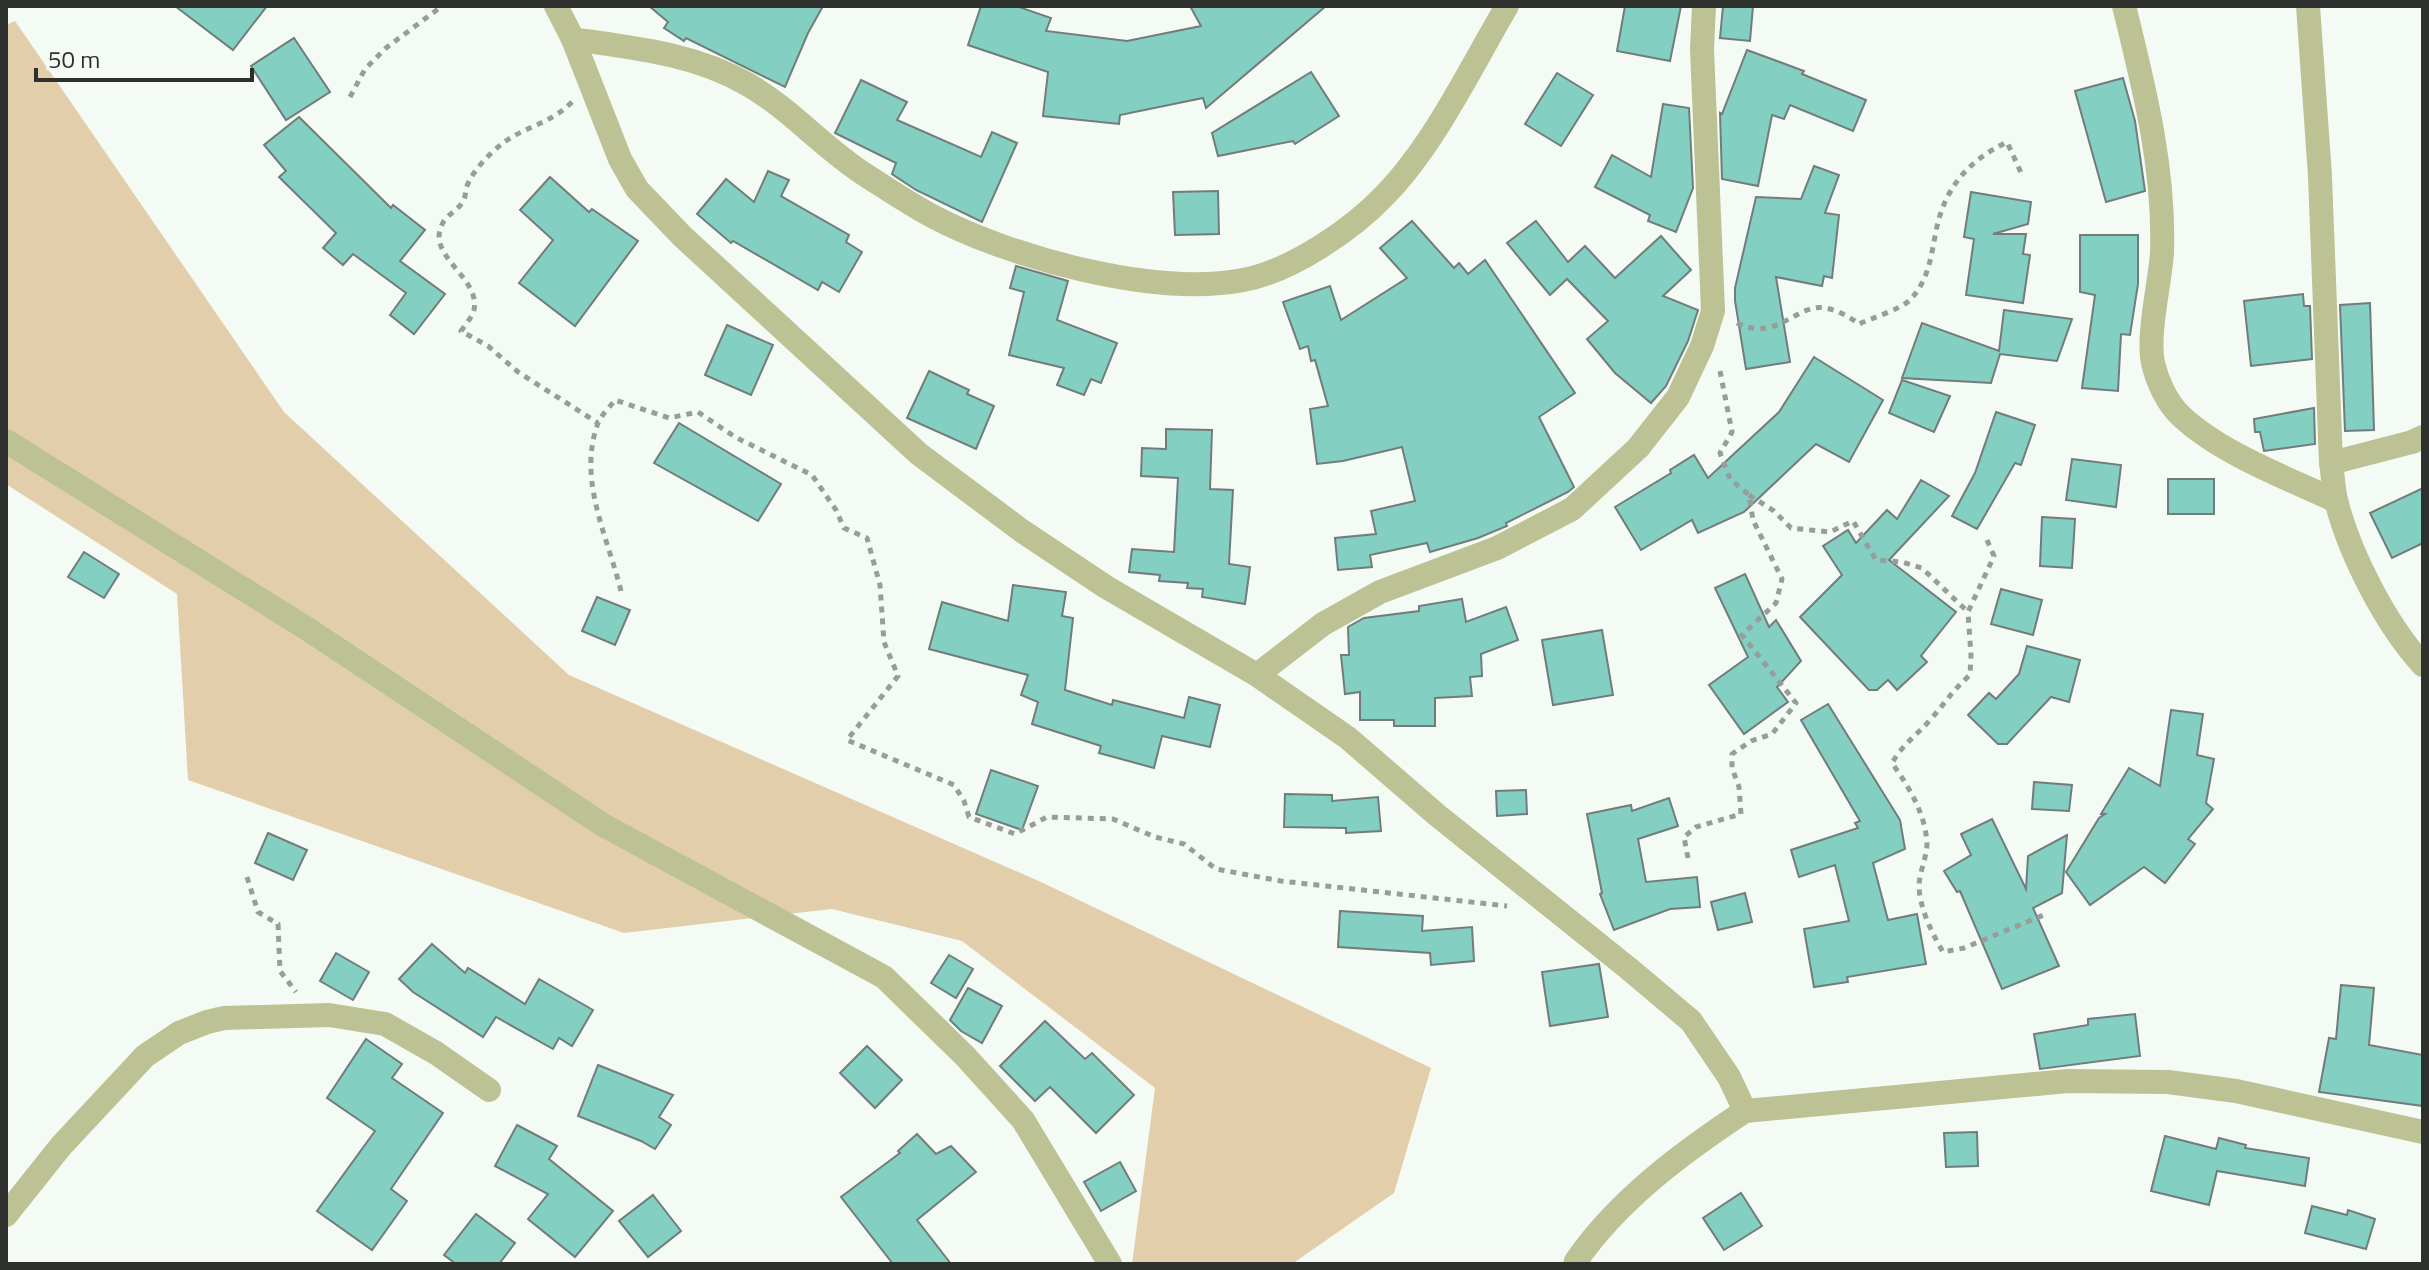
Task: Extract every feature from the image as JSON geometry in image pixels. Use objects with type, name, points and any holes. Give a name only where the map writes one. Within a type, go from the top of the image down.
[{"type":"street","points":[[556,6],[573,39],[620,159],[637,189],[682,236],[919,454],[1022,531],[1106,587],[1257,675],[1348,738],[1437,815],[1691,1021],[1729,1077],[1745,1111]]},
{"type":"street","points":[[573,39],[659,51],[694,60],[747,84],[864,174],[934,217],[991,242],[1099,273],[1176,285],[1245,280],[1296,261],[1351,227],[1387,193],[1419,154],[1507,6]]},
{"type":"street","points":[[1257,675],[1323,624],[1380,592],[1497,548],[1572,509],[1638,448],[1678,397],[1702,346],[1713,311],[1702,49],[1704,6]]},
{"type":"street","points":[[2124,6],[2146,95],[2157,164],[2162,253],[2152,359],[2160,385],[2180,415],[2235,454],[2336,501]]},
{"type":"street","points":[[2308,6],[2320,176],[2331,463],[2336,501],[2364,576],[2423,665]]},
{"type":"street","points":[[2331,463],[2423,437]]},
{"type":"street","points":[[6,441],[306,628],[603,825],[884,977],[965,1056],[1023,1120],[1110,1264]]},
{"type":"street","points":[[6,1215],[61,1146],[145,1056],[179,1033],[224,1018],[329,1015],[385,1024],[436,1053],[489,1090]]},
{"type":"street","points":[[1575,1263],[1590,1240],[1660,1173],[1690,1147],[1745,1111],[2068,1081],[2168,1082],[2236,1091],[2423,1132]]},
{"type":"path","points":[[350,97],[365,69],[386,48],[442,6]]},
{"type":"path","points":[[573,100],[559,115],[501,144],[481,165],[467,186],[465,201],[443,222],[440,242],[445,256],[462,273],[472,296],[474,310],[461,331],[488,346],[518,372],[598,423]]},
{"type":"path","points":[[1713,311],[1714,322],[1736,322],[1748,328],[1774,327],[1793,316],[1823,307],[1859,324],[1909,301],[1929,270],[1937,227],[1951,186],[1981,154],[2007,142],[2023,177]]},
{"type":"path","points":[[1718,355],[1732,432],[1720,453],[1730,479],[1774,511],[1791,528],[1830,532],[1853,521],[1876,560],[1902,562],[1922,568],[1968,612]]},
{"type":"path","points":[[621,591],[591,489],[591,454],[598,423],[615,400],[669,418],[698,412],[749,445],[812,475],[836,510],[844,528],[867,538],[880,585],[884,642],[898,676],[847,740],[954,785],[969,817],[1015,834],[1047,817],[1113,819],[1155,837],[1184,844],[1216,869],[1281,881],[1511,907]]},
{"type":"path","points":[[1688,858],[1684,837],[1696,827],[1741,814],[1732,754],[1751,741],[1772,734],[1796,703],[1742,635],[1776,603],[1782,579],[1753,520],[1749,495]]},
{"type":"path","points":[[1987,540],[1994,556],[1968,612],[1970,675],[1951,691],[1926,725],[1903,745],[1892,763],[1907,785],[1923,820],[1927,847],[1919,887],[1924,909],[1943,952],[1964,948],[2046,914]]},
{"type":"path","points":[[247,877],[258,912],[278,924],[280,971],[302,1000],[329,1015]]},
{"type":"shaded area","points":[[15,21],[284,412],[569,675],[1041,882],[1431,1068],[1394,1193],[1292,1264],[1132,1264],[1155,1088],[962,941],[832,909],[624,933],[188,780],[177,594],[6,484],[6,25]]},
{"type":"building","points":[[175,6],[267,6],[233,50]]},
{"type":"building","points":[[649,6],[823,6],[785,87],[686,38],[684,41],[664,28],[668,22]]},
{"type":"building","points":[[981,6],[1016,6],[1051,18],[1046,31],[1127,41],[1201,26],[1190,6],[1326,6],[1206,108],[1203,98],[1120,115],[1119,124],[1043,116],[1048,72],[968,45]]},
{"type":"building","points":[[1625,6],[1681,6],[1670,61],[1617,51]]},
{"type":"building","points":[[1723,6],[1753,6],[1750,41],[1720,38]]},
{"type":"building","points":[[294,38],[330,92],[286,120],[251,66]]},
{"type":"building","points":[[1747,50],[1804,71],[1802,74],[1866,100],[1853,131],[1790,105],[1784,119],[1772,115],[1758,186],[1722,179],[1720,113]]},
{"type":"building","points":[[1311,72],[1339,116],[1295,144],[1293,141],[1218,156],[1212,133]]},
{"type":"building","points":[[1557,73],[1593,95],[1561,146],[1525,124]]},
{"type":"building","points":[[2123,78],[2135,121],[2145,191],[2106,202],[2075,91]]},
{"type":"building","points":[[861,80],[907,102],[897,120],[981,157],[992,132],[1017,143],[982,222],[916,190],[892,174],[896,163],[835,133]]},
{"type":"building","points":[[1663,104],[1689,108],[1693,188],[1676,232],[1648,221],[1650,215],[1595,187],[1612,155],[1651,177]]},
{"type":"building","points":[[299,117],[391,208],[393,205],[425,230],[400,261],[445,294],[414,334],[390,315],[406,293],[353,254],[343,265],[323,248],[336,233],[279,177],[286,171],[264,145]]},
{"type":"building","points":[[1814,166],[1839,175],[1825,213],[1839,215],[1832,278],[1824,276],[1822,286],[1776,277],[1790,362],[1746,369],[1735,288],[1756,197],[1801,199]]},
{"type":"building","points":[[768,171],[789,180],[781,196],[849,235],[846,242],[862,252],[839,292],[822,282],[818,290],[733,241],[731,243],[697,214],[726,179],[754,202]]},
{"type":"building","points":[[550,177],[589,212],[592,209],[638,241],[575,326],[519,283],[553,240],[520,210]]},
{"type":"building","points":[[1218,191],[1219,234],[1175,235],[1173,192]]},
{"type":"building","points":[[1971,192],[2031,202],[2028,224],[1993,234],[2026,234],[2023,254],[2030,255],[2023,303],[1966,295],[1974,239],[1964,237]]},
{"type":"building","points":[[1412,221],[1454,268],[1459,263],[1468,274],[1485,260],[1575,393],[1539,417],[1574,487],[1506,523],[1507,526],[1478,538],[1430,552],[1427,543],[1370,555],[1372,567],[1338,570],[1335,538],[1376,534],[1371,511],[1415,501],[1402,447],[1317,464],[1310,409],[1328,406],[1315,360],[1311,361],[1308,346],[1300,349],[1283,302],[1330,286],[1341,320],[1407,278],[1380,248]]},
{"type":"building","points":[[1536,221],[1568,262],[1585,246],[1615,278],[1661,236],[1691,270],[1663,296],[1698,310],[1688,341],[1666,386],[1651,403],[1615,373],[1587,339],[1608,321],[1567,279],[1550,295],[1507,243]]},
{"type":"building","points":[[2080,235],[2138,235],[2138,284],[2130,335],[2121,334],[2118,391],[2082,388],[2095,295],[2080,292]]},
{"type":"building","points":[[1016,266],[1068,281],[1057,320],[1117,343],[1101,383],[1091,379],[1084,395],[1057,385],[1064,368],[1009,355],[1024,292],[1010,288]]},
{"type":"building","points":[[2303,294],[2304,306],[2310,306],[2312,359],[2251,366],[2244,301]]},
{"type":"building","points":[[2370,303],[2374,430],[2345,431],[2340,305]]},
{"type":"building","points":[[2004,310],[2072,319],[2057,361],[2000,354],[1991,383],[1902,378],[1922,323],[1999,351]]},
{"type":"building","points":[[727,325],[773,345],[751,395],[705,375]]},
{"type":"building","points":[[1814,357],[1883,400],[1849,462],[1816,444],[1744,512],[1698,533],[1692,520],[1641,550],[1615,507],[1694,455],[1708,478],[1779,412]]},
{"type":"building","points":[[929,371],[994,406],[976,449],[907,418]]},
{"type":"building","points":[[1902,380],[1950,396],[1934,432],[1889,413]]},
{"type":"building","points":[[2314,408],[2315,444],[2264,451],[2260,432],[2255,432],[2254,419]]},
{"type":"building","points":[[1996,412],[2035,425],[2021,465],[2015,463],[1977,529],[1952,516],[1975,473]]},
{"type":"building","points":[[679,423],[781,484],[758,521],[654,463]]},
{"type":"building","points":[[1166,429],[1212,430],[1210,489],[1233,490],[1229,564],[1250,567],[1245,604],[1202,597],[1203,589],[1187,588],[1188,583],[1159,581],[1160,575],[1129,572],[1132,549],[1174,552],[1178,478],[1141,476],[1142,448],[1166,449]]},
{"type":"building","points":[[2072,459],[2121,465],[2116,507],[2066,500]]},
{"type":"building","points":[[2168,479],[2214,479],[2214,514],[2168,514]]},
{"type":"building","points":[[1921,480],[1949,496],[1889,560],[1956,612],[1921,656],[1927,662],[1897,690],[1888,680],[1877,690],[1869,690],[1800,617],[1842,575],[1823,546],[1848,530],[1856,543],[1887,510],[1897,519]]},
{"type":"building","points":[[2423,488],[2423,543],[2392,558],[2370,513]]},
{"type":"building","points":[[2042,517],[2075,519],[2072,568],[2040,566]]},
{"type":"building","points":[[84,552],[119,574],[104,598],[68,577]]},
{"type":"building","points":[[1745,574],[1769,627],[1776,620],[1801,661],[1777,687],[1788,702],[1744,734],[1709,685],[1748,657],[1715,588]]},
{"type":"building","points":[[1013,585],[1066,592],[1062,616],[1073,618],[1065,690],[1112,705],[1113,700],[1184,718],[1189,697],[1220,705],[1210,747],[1162,736],[1154,768],[1099,753],[1101,746],[1032,724],[1038,702],[1021,695],[1028,675],[929,649],[942,602],[1008,621]]},
{"type":"building","points":[[2001,589],[2042,600],[2033,635],[1991,624]]},
{"type":"building","points":[[597,597],[630,610],[615,645],[582,631]]},
{"type":"building","points":[[1462,599],[1466,622],[1506,607],[1518,640],[1481,654],[1482,676],[1470,677],[1472,696],[1435,698],[1435,726],[1394,726],[1394,720],[1360,720],[1360,692],[1345,694],[1341,655],[1349,655],[1348,627],[1364,618],[1419,611],[1419,606]]},
{"type":"building","points":[[1602,630],[1613,695],[1553,705],[1542,640]]},
{"type":"building","points":[[2027,646],[2080,660],[2069,702],[2051,697],[2007,744],[1998,744],[1968,715],[1989,693],[1996,699],[2019,674]]},
{"type":"building","points":[[1828,704],[1900,820],[1905,849],[1873,863],[1888,920],[1917,914],[1926,964],[1847,977],[1848,982],[1814,987],[1804,929],[1849,921],[1835,865],[1799,877],[1791,850],[1858,828],[1855,823],[1860,821],[1801,720]]},
{"type":"building","points":[[2171,710],[2203,714],[2197,755],[2214,759],[2206,803],[2213,809],[2188,839],[2195,844],[2165,883],[2144,867],[2090,905],[2066,872],[2099,818],[2105,814],[2101,814],[2129,768],[2160,786]]},
{"type":"building","points":[[991,770],[1038,786],[1022,830],[976,814]]},
{"type":"building","points":[[2034,782],[2072,785],[2069,811],[2032,809]]},
{"type":"building","points":[[1526,790],[1527,814],[1497,816],[1496,791]]},
{"type":"building","points":[[1285,794],[1332,795],[1332,801],[1378,797],[1381,831],[1346,833],[1346,828],[1284,827]]},
{"type":"building","points":[[1669,798],[1678,826],[1638,839],[1646,882],[1697,877],[1700,907],[1670,909],[1614,930],[1600,894],[1587,814],[1631,805],[1632,811]]},
{"type":"building","points":[[1992,819],[2026,889],[2028,856],[2067,835],[2062,893],[2033,908],[2059,966],[2002,989],[1960,891],[1957,892],[1944,871],[1971,855],[1961,834]]},
{"type":"building","points":[[268,833],[307,850],[293,880],[255,863]]},
{"type":"building","points":[[1745,893],[1752,922],[1718,930],[1711,902]]},
{"type":"building","points":[[1340,911],[1423,916],[1422,931],[1472,927],[1474,961],[1431,965],[1430,953],[1338,947]]},
{"type":"building","points":[[432,944],[465,973],[468,968],[525,1004],[539,979],[593,1010],[572,1046],[559,1038],[553,1049],[496,1017],[483,1037],[413,992],[399,979]]},
{"type":"building","points":[[336,953],[369,972],[353,1000],[320,981]]},
{"type":"building","points":[[949,955],[973,969],[956,998],[931,983]]},
{"type":"building","points":[[1599,964],[1608,1017],[1550,1026],[1542,972]]},
{"type":"building","points":[[2341,985],[2374,988],[2369,1045],[2423,1055],[2423,1106],[2319,1092],[2329,1038],[2336,1039]]},
{"type":"building","points":[[968,988],[1002,1006],[982,1043],[961,1031],[950,1020]]},
{"type":"building","points":[[2135,1014],[2140,1056],[2040,1069],[2034,1034],[2088,1025],[2088,1019]]},
{"type":"building","points":[[1045,1021],[1085,1059],[1092,1053],[1134,1095],[1096,1133],[1050,1087],[1035,1101],[1000,1066]]},
{"type":"building","points":[[366,1039],[402,1064],[392,1078],[443,1113],[391,1189],[407,1201],[372,1250],[317,1211],[375,1131],[327,1098]]},
{"type":"building","points":[[867,1046],[902,1080],[875,1108],[840,1073]]},
{"type":"building","points":[[598,1065],[673,1095],[659,1117],[671,1125],[655,1149],[578,1116]]},
{"type":"building","points":[[517,1125],[557,1146],[549,1159],[613,1211],[575,1257],[528,1219],[548,1194],[495,1166]]},
{"type":"building","points":[[1977,1132],[1978,1166],[1946,1167],[1944,1133]]},
{"type":"building","points":[[917,1134],[936,1154],[951,1146],[976,1172],[917,1220],[951,1264],[893,1264],[841,1197],[900,1153],[898,1151]]},
{"type":"building","points":[[2165,1136],[2216,1149],[2219,1138],[2246,1145],[2245,1148],[2309,1158],[2305,1186],[2217,1171],[2209,1205],[2151,1191]]},
{"type":"building","points":[[1120,1162],[1136,1191],[1101,1211],[1084,1182]]},
{"type":"building","points":[[1741,1193],[1762,1226],[1724,1250],[1703,1218]]},
{"type":"building","points":[[653,1195],[681,1231],[648,1257],[619,1221]]},
{"type":"building","points":[[2312,1206],[2347,1215],[2348,1210],[2375,1219],[2366,1249],[2305,1233]]},
{"type":"building","points":[[476,1214],[515,1243],[499,1264],[456,1264],[444,1255]]}]
